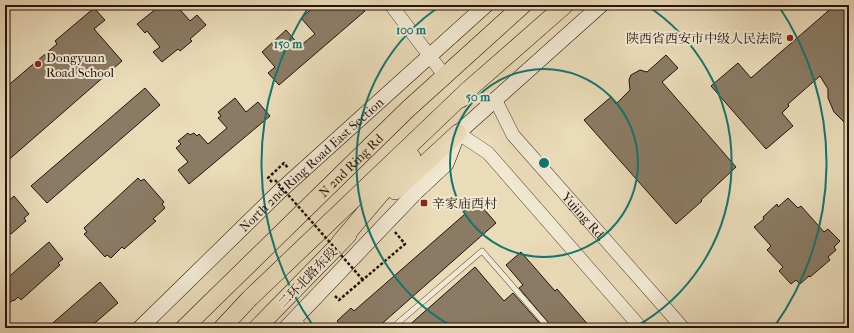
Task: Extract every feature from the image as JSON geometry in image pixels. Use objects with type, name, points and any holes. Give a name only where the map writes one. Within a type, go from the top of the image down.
[{"type":"highway","name":"N 2nd Ring Rd","points":[[180,328],[201,310],[444,75],[523,5]]},
{"type":"highway","name":"N 2nd Ring Rd","points":[[222,328],[250,298],[468,90],[566,5]]},
{"type":"highway","name":"N 2nd Ring Rd","points":[[340,242],[468,90]]},
{"type":"highway","points":[[340,242],[458,133]]},
{"type":"highway","name":"二环北路东段","points":[[257,328],[340,242]]},
{"type":"highway","points":[[184,328],[201,310]]},
{"type":"main road","name":"North 2nd Ring Road East Section","points":[[140,328],[280,191],[486,5]]},
{"type":"main road","points":[[286,328],[301,322],[415,193],[446,164],[458,133],[601,5]]},
{"type":"street","points":[[391,5],[444,75]]},
{"type":"street","name":"Yujing Rd.","points":[[495,99],[513,136],[683,328]]},
{"type":"street","points":[[458,133],[488,153],[641,328]]},
{"type":"lane","points":[[392,328],[482,251],[549,328]]},
{"type":"path","points":[[275,180],[363,280]]},
{"type":"path","points":[[339,300],[406,244]]},
{"type":"building","points":[[161,5],[176,5],[190,21],[197,15],[206,25],[190,39],[192,41],[180,51],[178,49],[162,62],[153,52],[160,47],[147,31],[145,33],[137,24]]},
{"type":"building","points":[[316,5],[359,5],[365,11],[279,85],[268,73],[275,67],[262,52],[286,30],[300,46],[315,34],[301,18]]},
{"type":"building","points":[[835,5],[849,5],[849,127],[834,112],[828,98],[828,89],[820,76],[788,104],[789,106],[782,113],[793,126],[766,149],[711,86],[738,63],[751,78]]},
{"type":"building","points":[[94,8],[105,20],[94,29],[122,61],[5,163],[5,88],[57,44],[55,41]]},
{"type":"building","points":[[666,55],[678,68],[662,82],[736,167],[701,200],[702,201],[676,224],[584,120],[611,97],[616,104],[630,90],[629,80],[631,75],[640,70],[647,72]]},
{"type":"building","points":[[145,88],[160,105],[47,203],[31,186]]},
{"type":"building","points":[[235,98],[246,112],[258,102],[270,116],[189,184],[178,170],[188,162],[176,148],[181,144],[178,141],[188,133],[190,135],[194,133],[197,136],[199,134],[208,144],[227,128],[218,118],[221,116],[218,112]]},
{"type":"building","points":[[138,178],[141,181],[144,179],[164,202],[162,204],[165,208],[153,219],[156,221],[124,249],[122,247],[111,258],[107,255],[105,257],[84,234],[87,232],[84,228]]},
{"type":"building","points":[[14,196],[29,214],[24,218],[26,221],[11,234],[5,227],[5,204]]},
{"type":"building","points":[[788,198],[798,208],[801,206],[824,232],[828,229],[840,241],[834,247],[836,250],[828,257],[830,260],[800,284],[796,280],[791,284],[779,271],[783,267],[767,250],[771,246],[754,227],[764,219],[763,217],[777,204],[778,207]]},
{"type":"building","points":[[476,200],[496,223],[377,328],[343,328],[337,321],[351,308],[354,311],[465,214],[463,212]]},
{"type":"building","points":[[49,242],[63,259],[58,263],[60,265],[21,300],[18,297],[5,307],[5,280]]},
{"type":"building","points":[[521,252],[555,291],[557,289],[591,328],[553,328],[519,288],[523,285],[506,265]]},
{"type":"building","points":[[475,267],[504,301],[513,293],[544,328],[406,328]]},
{"type":"building","points":[[100,282],[118,303],[89,328],[47,328]]},
{"type":"place","name":"陕西省西安市中级人民法院","points":[[790,38]]},
{"type":"place","name":"Dongyuan Road School","points":[[38,64]]},
{"type":"place","name":"辛家庙西村","points":[[424,203]]}]
